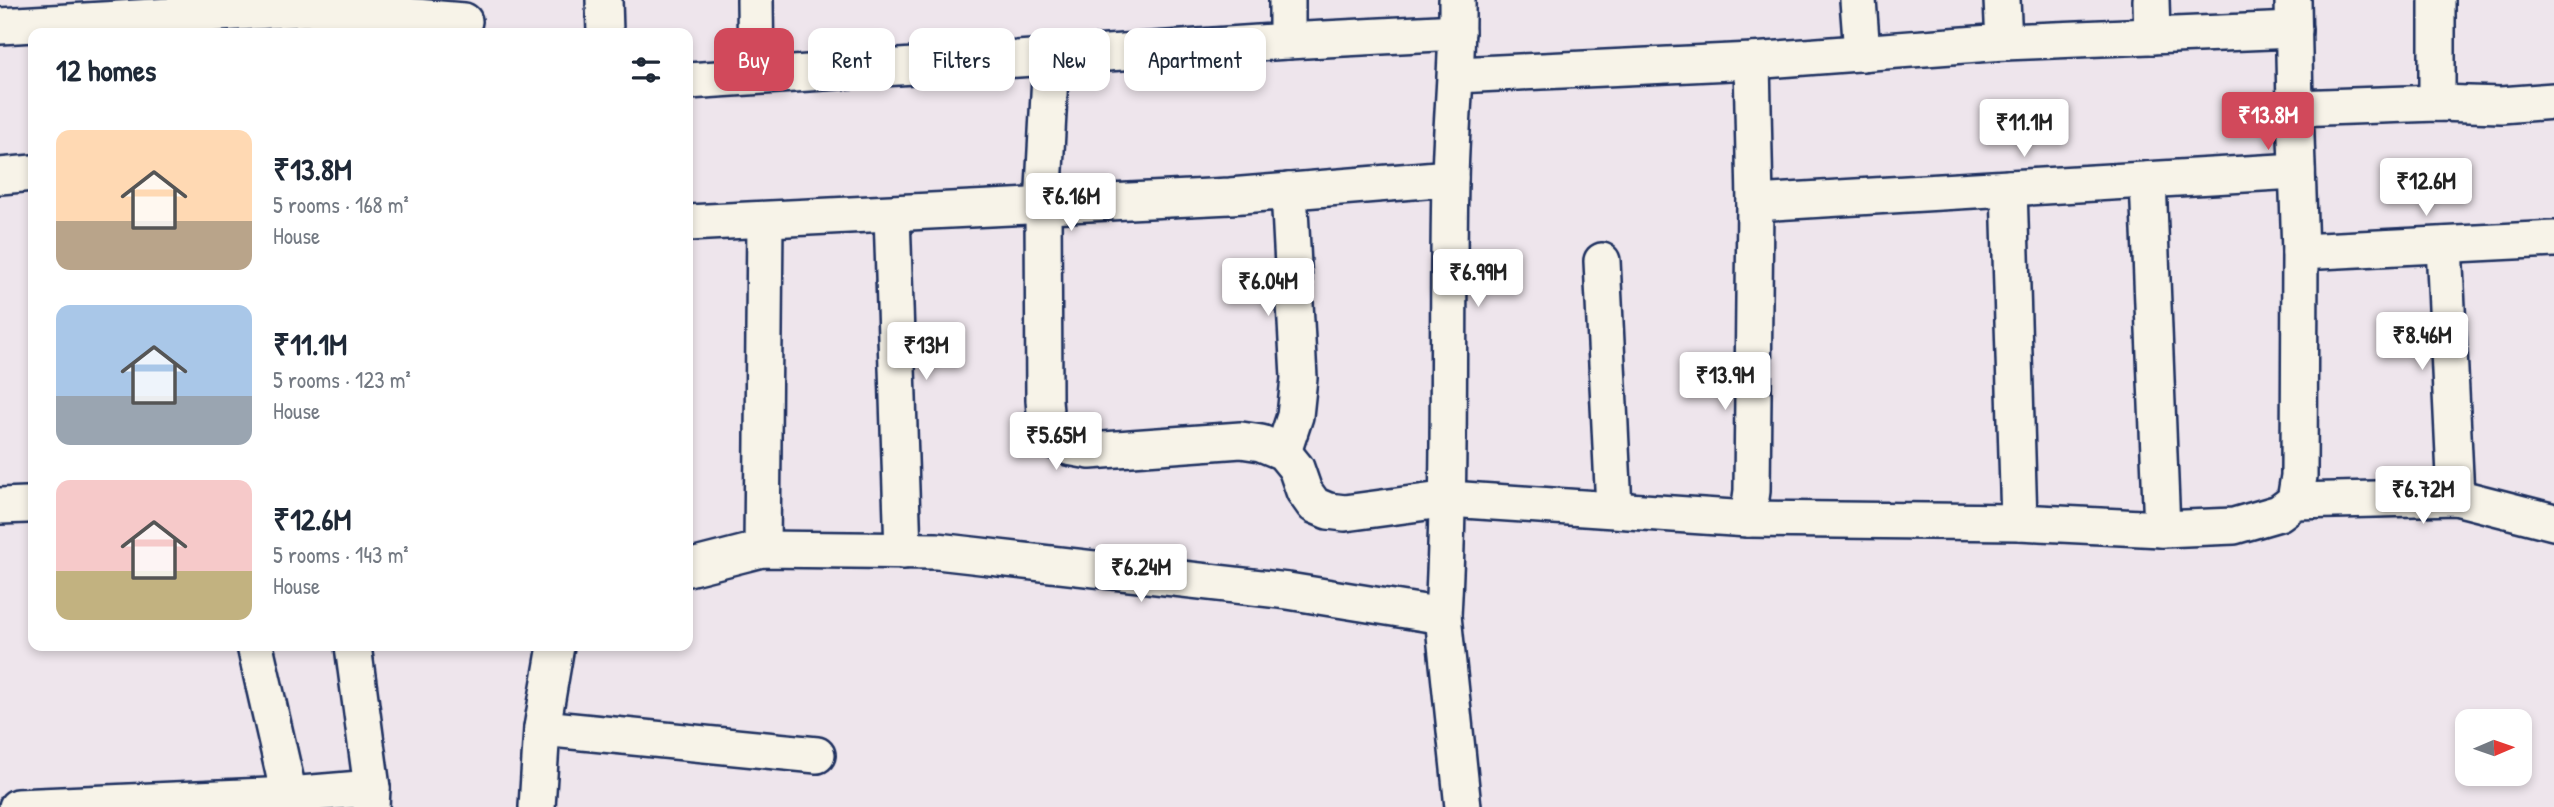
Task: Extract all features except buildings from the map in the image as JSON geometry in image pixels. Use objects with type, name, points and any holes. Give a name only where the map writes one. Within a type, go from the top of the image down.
[{"type":"street","points":[[604,0],[605,28]]},
{"type":"street","points":[[755,0],[755,28]]},
{"type":"street","points":[[1287,0],[1287,41]]},
{"type":"street","points":[[1858,0],[1862,53]]},
{"type":"street","points":[[2002,0],[2004,43]]},
{"type":"street","points":[[2151,0],[2152,36]]},
{"type":"street","points":[[2437,0],[2437,103]]},
{"type":"street","points":[[0,26],[169,8],[307,21],[463,18]]},
{"type":"street","points":[[1457,75],[1752,61],[2004,43],[2152,36],[2293,15],[2300,252],[2299,477],[2295,502]]},
{"type":"street","points":[[1110,53],[1287,41],[1457,16],[1457,75],[1450,178],[1449,499],[1443,617],[1463,807]]},
{"type":"street","points":[[794,74],[1029,58]]},
{"type":"street","points":[[1748,519],[1752,491],[1755,203],[1752,61]]},
{"type":"street","points":[[693,81],[714,79]]},
{"type":"street","points":[[1049,91],[1043,207],[1044,400],[1046,424],[1053,440],[1068,447],[1090,451],[1241,440],[1261,443],[1283,452],[1296,468],[1304,491],[1314,505],[1328,511],[1346,513],[1449,499],[1748,519],[2019,522],[2162,528],[2234,526],[2272,516],[2295,502],[2456,497],[2554,522]]},
{"type":"street","points":[[2295,108],[2554,102]]},
{"type":"street","points":[[1755,203],[2297,171]]},
{"type":"street","points":[[0,176],[28,173]]},
{"type":"street","points":[[693,223],[1043,207],[1450,178]]},
{"type":"street","points":[[2148,180],[2162,528]]},
{"type":"street","points":[[2009,188],[2019,522]]},
{"type":"street","points":[[1283,452],[1295,416],[1298,378],[1289,191]]},
{"type":"street","points":[[892,214],[903,551]]},
{"type":"street","points":[[762,550],[765,220]]},
{"type":"street","points":[[2300,252],[2554,239]]},
{"type":"street","points":[[2444,245],[2456,497]]},
{"type":"street","points":[[1602,261],[1614,508]]},
{"type":"street","points":[[693,567],[762,550],[937,551],[1287,591],[1443,617]]},
{"type":"street","points":[[256,651],[289,795]]},
{"type":"street","points":[[17,807],[289,795],[372,797],[353,651]]},
{"type":"street","points":[[537,807],[542,728],[555,651]]},
{"type":"street","points":[[542,728],[817,755]]}]
